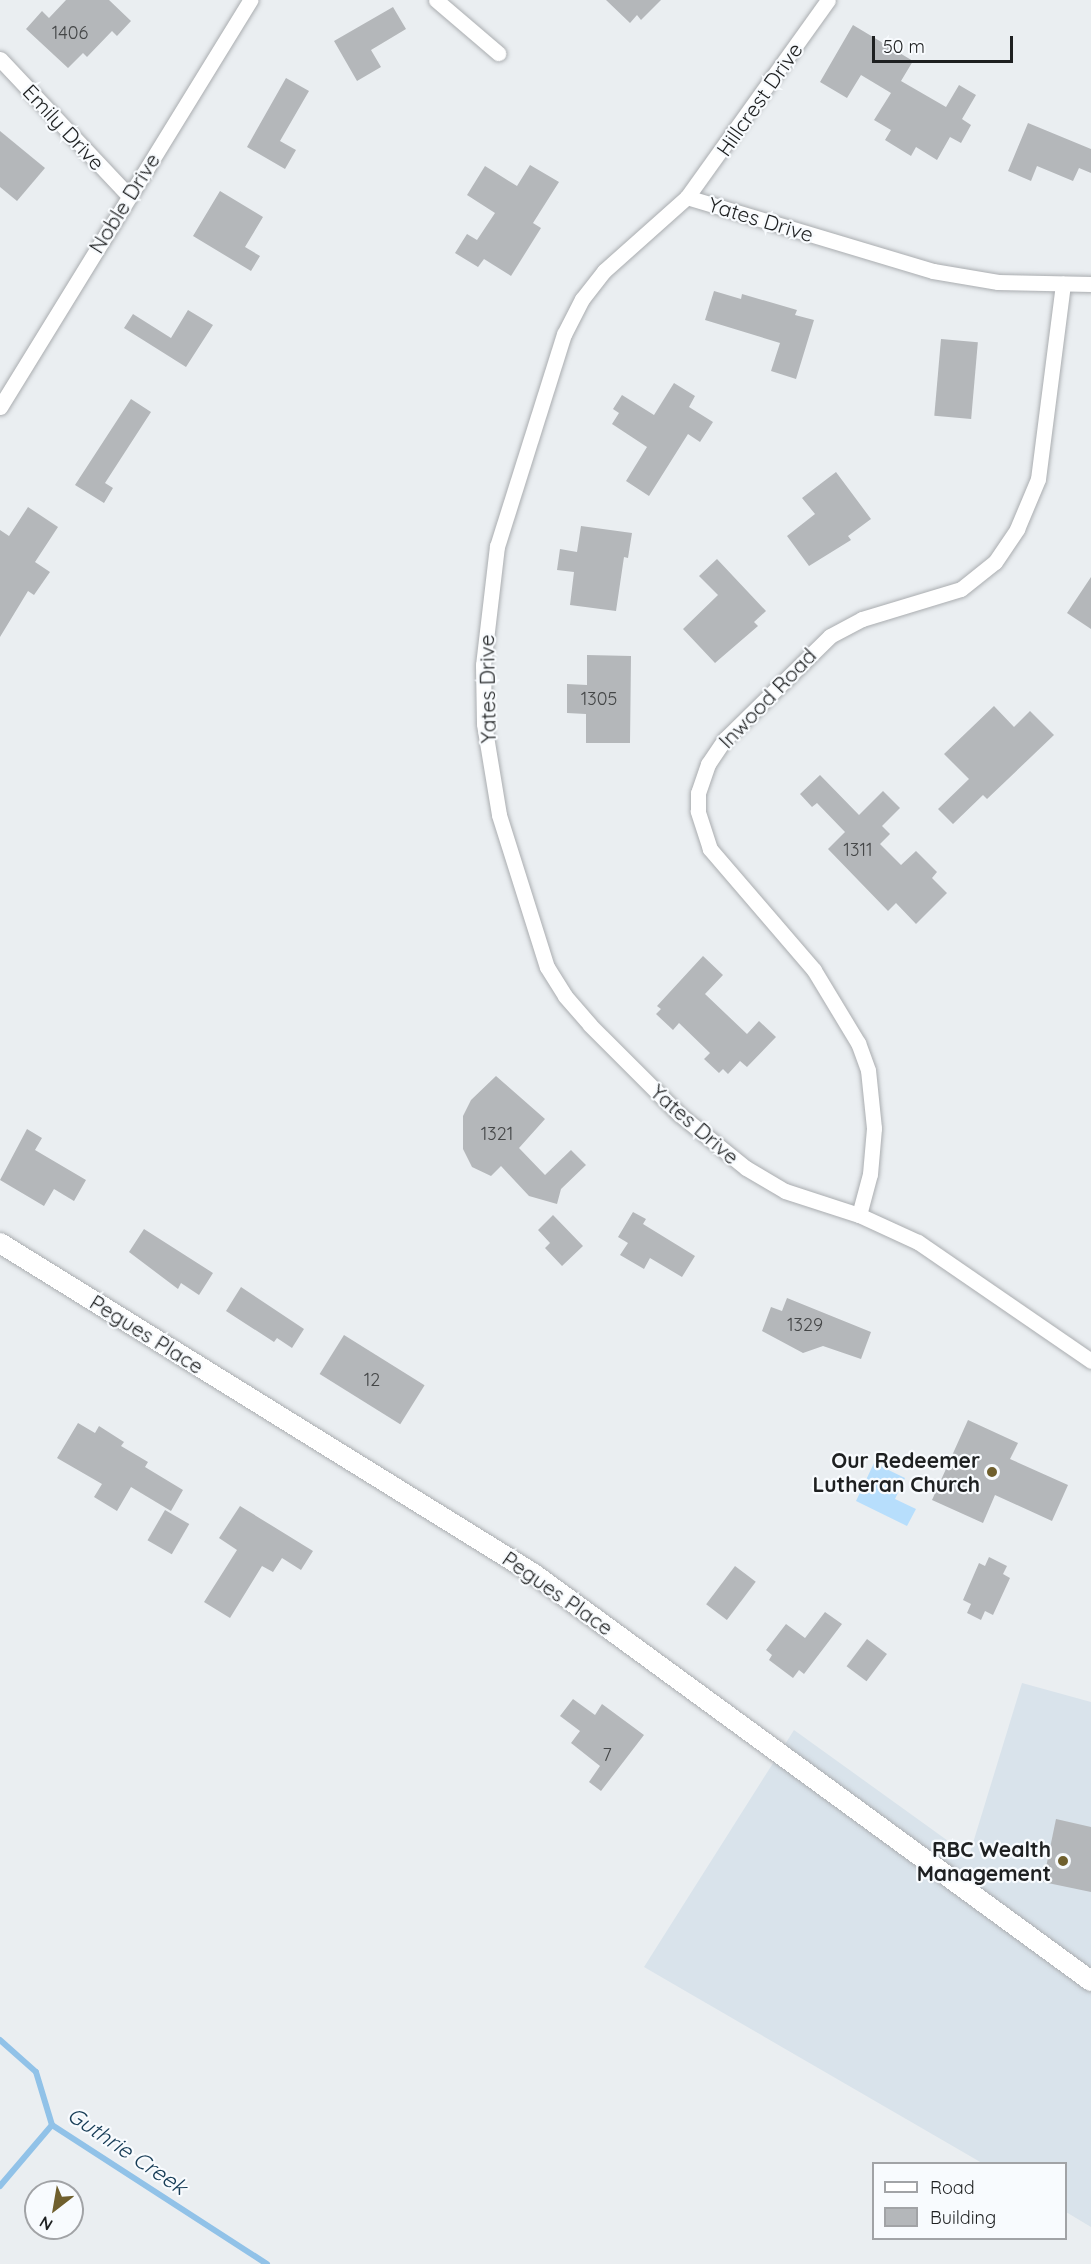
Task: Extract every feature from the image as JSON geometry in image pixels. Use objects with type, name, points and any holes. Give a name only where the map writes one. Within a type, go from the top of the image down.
[{"type":"street","name":"Noble Drive","points":[[0,407],[128,195],[250,0]]},
{"type":"street","points":[[436,0],[498,53]]},
{"type":"street","name":"Hillcrest Drive","points":[[687,197],[828,0]]},
{"type":"street","name":"Emily Drive","points":[[0,59],[128,195]]},
{"type":"street","name":"Yates Drive","points":[[1091,284],[998,282],[933,271],[687,197],[636,239],[592,285],[572,315],[550,372],[503,524],[492,575],[483,665],[489,769],[499,815],[540,945],[565,996],[679,1114],[723,1151],[785,1191],[859,1215],[918,1242],[1091,1361]]},
{"type":"street","name":"Inwood Road","points":[[859,1215],[870,1174],[874,1128],[868,1070],[858,1043],[814,970],[710,849],[698,811],[698,793],[708,764],[725,739],[830,636],[862,619],[961,589],[995,562],[1017,529],[1038,479],[1063,284]]},
{"type":"street","name":"Pegues Place","points":[[0,1244],[534,1575],[1091,1981]]},
{"type":"shaded area","points":[[874,1463],[905,1478],[895,1499],[916,1509],[907,1526],[856,1501]]},
{"type":"shaded area","points":[[1022,1683],[1091,1702],[1091,2227],[1067,2213],[1067,2162],[980,2162],[644,1967],[794,1730],[969,1856]]},
{"type":"building","points":[[66,0],[109,0],[131,21],[117,36],[112,31],[87,57],[83,53],[68,68],[26,29],[42,11],[49,18]]},
{"type":"building","points":[[606,0],[661,0],[641,20],[637,15],[630,23]]},
{"type":"building","points":[[393,7],[406,29],[371,50],[381,67],[357,81],[334,41]]},
{"type":"building","points":[[853,25],[913,61],[901,81],[946,107],[959,85],[976,95],[962,119],[971,125],[961,143],[950,137],[937,160],[916,147],[911,156],[885,140],[891,130],[874,120],[891,93],[861,75],[847,98],[820,82]]},
{"type":"building","points":[[286,78],[309,91],[280,141],[296,150],[285,169],[247,147]]},
{"type":"building","points":[[1028,123],[1091,149],[1091,173],[1079,168],[1073,181],[1037,166],[1031,181],[1008,171]]},
{"type":"building","points":[[0,131],[45,168],[17,201],[0,187]]},
{"type":"building","points":[[530,165],[559,182],[533,223],[541,228],[511,276],[484,259],[478,267],[455,253],[467,234],[477,240],[495,213],[467,195],[485,166],[517,186]]},
{"type":"building","points":[[220,191],[263,217],[245,247],[260,256],[251,271],[193,236]]},
{"type":"building","points":[[714,291],[741,299],[742,294],[797,310],[795,315],[814,320],[796,379],[771,371],[780,343],[705,320]]},
{"type":"building","points":[[188,310],[213,325],[186,367],[124,328],[133,314],[171,338]]},
{"type":"building","points":[[941,339],[978,342],[971,419],[934,416]]},
{"type":"building","points":[[674,383],[695,396],[689,407],[713,422],[700,442],[688,434],[649,496],[626,481],[647,447],[612,424],[619,413],[613,409],[622,395],[654,415]]},
{"type":"building","points":[[131,399],[151,412],[105,483],[113,488],[104,503],[75,485]]},
{"type":"building","points":[[836,472],[871,519],[848,536],[851,540],[809,566],[787,536],[815,514],[802,498]]},
{"type":"building","points":[[28,507],[58,527],[35,562],[50,572],[34,595],[28,591],[0,637],[0,530],[9,536]]},
{"type":"building","points":[[581,526],[632,533],[628,558],[624,557],[616,611],[570,605],[574,572],[557,570],[560,549],[577,552]]},
{"type":"building","points":[[717,559],[766,611],[754,622],[758,626],[715,663],[683,629],[718,595],[699,576]]},
{"type":"building","points":[[1091,577],[1091,629],[1067,613]]},
{"type":"building","points":[[587,655],[631,656],[630,743],[586,743],[586,714],[567,713],[567,684],[587,685]]},
{"type":"building","points":[[994,706],[1014,727],[1030,711],[1054,735],[987,799],[983,795],[953,824],[938,809],[969,779],[944,754]]},
{"type":"building","points":[[820,775],[859,815],[883,791],[900,808],[882,826],[890,834],[880,844],[901,865],[916,851],[937,872],[932,878],[947,893],[916,924],[896,903],[888,911],[828,849],[845,832],[817,803],[812,807],[800,794]]},
{"type":"building","points":[[703,956],[723,975],[705,994],[747,1034],[759,1021],[776,1037],[747,1067],[740,1061],[728,1074],[723,1069],[719,1073],[704,1059],[710,1053],[679,1023],[673,1030],[656,1014],[661,1009],[657,1006]]},
{"type":"building","points":[[496,1076],[545,1119],[519,1148],[545,1175],[571,1150],[586,1165],[561,1189],[557,1204],[529,1196],[501,1166],[491,1176],[472,1167],[463,1149],[463,1116],[471,1100]]},
{"type":"building","points":[[27,1129],[42,1138],[35,1150],[86,1180],[74,1201],[54,1189],[44,1206],[0,1180]]},
{"type":"building","points":[[633,1212],[646,1219],[643,1224],[695,1256],[682,1277],[650,1258],[644,1269],[620,1255],[628,1243],[618,1237]]},
{"type":"building","points":[[553,1215],[583,1246],[562,1266],[545,1248],[550,1243],[538,1230]]},
{"type":"building","points":[[144,1229],[213,1273],[199,1295],[181,1283],[178,1289],[129,1252]]},
{"type":"building","points":[[241,1287],[304,1329],[292,1348],[277,1338],[274,1342],[226,1311]]},
{"type":"building","points":[[787,1298],[871,1332],[861,1359],[823,1346],[803,1353],[762,1331],[771,1307],[782,1311]]},
{"type":"building","points":[[344,1335],[425,1385],[400,1424],[320,1374]]},
{"type":"building","name":"Our Redeemer Lutheran Church","points":[[968,1420],[1018,1443],[1010,1459],[1068,1485],[1052,1521],[995,1495],[983,1523],[932,1500]]},
{"type":"building","points":[[78,1423],[95,1433],[99,1426],[124,1442],[121,1446],[148,1462],[145,1467],[183,1490],[171,1511],[131,1487],[117,1511],[94,1497],[102,1484],[57,1458]]},
{"type":"building","points":[[240,1506],[313,1551],[301,1570],[282,1558],[273,1572],[262,1566],[230,1618],[204,1602],[237,1550],[219,1538]]},
{"type":"building","points":[[165,1510],[189,1524],[172,1554],[148,1540]]},
{"type":"building","points":[[989,1557],[1007,1566],[1003,1574],[1010,1578],[993,1615],[985,1611],[981,1620],[967,1613],[971,1604],[963,1600],[979,1563],[985,1566]]},
{"type":"building","points":[[735,1566],[756,1582],[727,1620],[706,1604]]},
{"type":"building","points":[[825,1612],[842,1624],[804,1674],[799,1670],[793,1678],[769,1660],[772,1655],[766,1650],[786,1624],[805,1638]]},
{"type":"building","points":[[867,1639],[887,1654],[867,1681],[847,1666]]},
{"type":"building","points":[[573,1699],[595,1715],[602,1704],[644,1735],[601,1791],[589,1782],[600,1766],[571,1743],[580,1731],[560,1716]]},
{"type":"building","name":"RBC Wealth Management","points":[[1056,1819],[1091,1827],[1091,1892],[1043,1882]]},
{"type":"waterway","name":"Guthrie Creek","points":[[0,2040],[36,2072],[52,2125],[267,2264]]},
{"type":"waterway","points":[[0,2186],[52,2125]]},
{"type":"place","name":"Our Redeemer Lutheran Church","points":[[992,1472]]},
{"type":"place","name":"RBC Wealth Management","points":[[1063,1861]]}]
